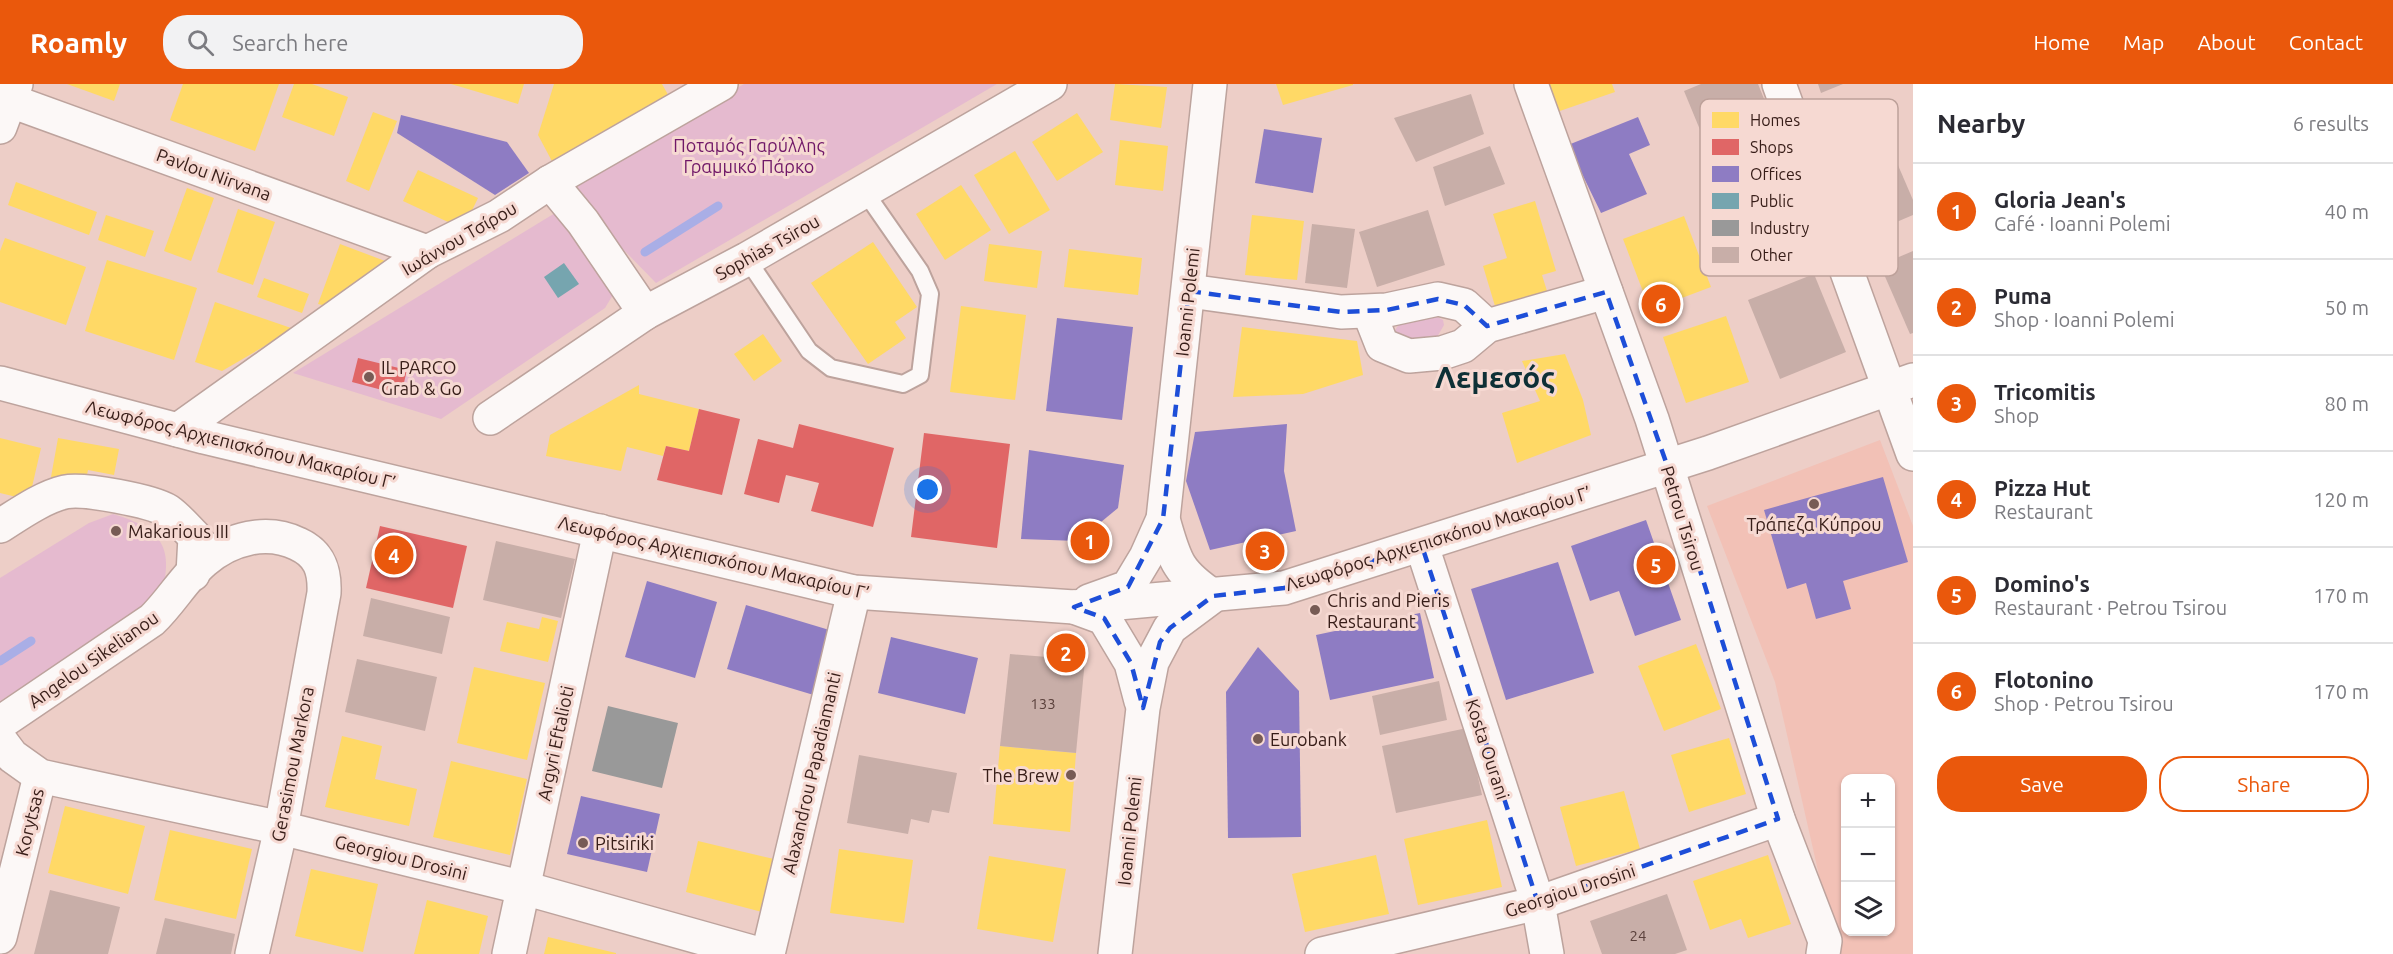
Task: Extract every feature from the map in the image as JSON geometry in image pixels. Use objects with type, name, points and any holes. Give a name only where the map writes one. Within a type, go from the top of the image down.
[{"type":"street","name":"Sophias Tsirou","points":[[490,418],[645,313],[747,259],[1050,84]]},
{"type":"street","name":"Ioanni Polemi","points":[[1074,607],[1128,587],[1146,557],[1163,519],[1210,84]]},
{"type":"street","name":"Petrou Tsirou","points":[[1531,84],[1667,465],[1778,819],[1825,941],[1823,954]]},
{"type":"street","points":[[1779,84],[1785,99]]},
{"type":"street","name":"Ιωάννου Τσίρου","points":[[178,430],[427,252],[499,216],[550,182],[708,87]]},
{"type":"street","name":"Pavlou Nirvana","points":[[6,102],[427,252]]},
{"type":"street","points":[[550,182],[583,222],[645,313]]},
{"type":"street","points":[[1856,276],[1900,385],[1913,454]]},
{"type":"street","points":[[1189,291],[1341,312],[1369,312],[1438,299],[1464,305],[1487,326]]},
{"type":"street","points":[[1369,312],[1382,345],[1409,356],[1442,352],[1463,346],[1487,326],[1606,292]]},
{"type":"street","name":"Λεωφόρος Αρχιεπισκόπου Μακαρίου Γ’","points":[[0,383],[178,430],[854,592],[1074,607],[1284,588],[1422,546],[1900,385]]},
{"type":"street","points":[[0,526],[21,513],[66,492],[111,495],[140,501],[168,511],[195,537],[193,574]]},
{"type":"street","name":"Ioanni Polemi","points":[[1115,954],[1143,708],[1152,662],[1160,642],[1170,628],[1213,596],[1189,580],[1175,557],[1163,519]]},
{"type":"street","name":"Argyri Eftalioti","points":[[509,954],[600,531]]},
{"type":"street","name":"Angelou Sikelianou","points":[[0,723],[152,620],[203,561],[225,545],[254,536],[284,537],[305,547],[319,560],[324,574]]},
{"type":"street","name":"Kosta Ourani","points":[[1422,546],[1538,903],[1547,954]]},
{"type":"street","name":"Gerasimou Markora","points":[[252,954],[281,828],[324,593],[324,574]]},
{"type":"street","name":"Alaxandrou Papadiamanti","points":[[768,954],[854,592]]},
{"type":"street","name":"Ioanni Polemi","points":[[1074,607],[1104,618],[1131,663],[1143,708]]},
{"type":"street","points":[[0,740],[12,756],[40,776]]},
{"type":"street","name":"Georgiou Drosini","points":[[40,776],[281,828],[524,888],[759,954]]},
{"type":"street","name":"Korytsas","points":[[0,937],[40,776]]},
{"type":"street","name":"Georgiou Drosini","points":[[1322,954],[1538,903],[1778,819]]},
{"type":"lane","points":[[747,259],[809,351],[831,368],[885,382],[903,384],[920,375],[930,294],[920,271],[865,192]]},
{"type":"highlighted area","points":[[1189,291],[1341,312],[1387,310],[1438,299],[1464,305],[1487,326],[1606,292],[1667,465],[1778,819],[1538,903],[1422,546],[1284,588],[1213,596],[1170,628],[1160,642],[1143,708],[1131,663],[1104,618],[1074,607],[1128,587],[1163,519]]},
{"type":"shaded area","points":[[1880,440],[1913,526],[1913,954],[1837,954],[1775,682],[1707,506]]},
{"type":"green space","name":"Ποταμός Γαρύλλης Γραμμικό Πάρκο","points":[[744,84],[997,84],[656,283],[618,244],[576,185]]},
{"type":"green space","points":[[560,210],[614,293],[605,308],[441,419],[293,373]]},
{"type":"green space","points":[[1430,313],[1443,320],[1444,325],[1437,337],[1420,342],[1394,336],[1398,325],[1402,322]]},
{"type":"green space","points":[[113,514],[144,526],[161,543],[166,566],[160,599],[0,701],[0,578],[89,523]]},
{"type":"building: Homes","points":[[67,84],[120,84],[114,101]]},
{"type":"building: Homes","points":[[183,84],[279,84],[255,151],[170,120]]},
{"type":"building: Homes","points":[[294,84],[312,84],[348,97],[334,136],[282,117]]},
{"type":"building: Homes","points":[[451,84],[524,84],[518,104]]},
{"type":"building: Homes","points":[[554,84],[662,84],[671,100],[554,165],[538,135]]},
{"type":"building: Homes","points":[[1115,84],[1167,87],[1161,128],[1110,120]]},
{"type":"building: Homes","points":[[1276,84],[1353,84],[1353,85],[1283,105]]},
{"type":"building: Homes","points":[[1543,84],[1612,84],[1615,92],[1554,113]]},
{"type":"building: Homes","points":[[373,112],[397,121],[369,191],[346,181]]},
{"type":"building: Homes","points":[[1077,113],[1103,152],[1057,181],[1032,142]]},
{"type":"building: Homes","points":[[1120,140],[1168,146],[1163,191],[1115,185]]},
{"type":"building: Homes","points":[[1015,151],[1050,210],[1009,234],[974,175]]},
{"type":"building: Homes","points":[[418,170],[478,198],[463,229],[403,201]]},
{"type":"building: Homes","points":[[16,182],[97,212],[89,235],[8,205]]},
{"type":"building: Homes","points":[[961,185],[991,230],[945,260],[916,214]]},
{"type":"building: Homes","points":[[187,188],[214,198],[191,261],[164,251]]},
{"type":"building: Homes","points":[[1535,201],[1556,271],[1542,275],[1547,291],[1495,306],[1483,266],[1507,258],[1493,214]]},
{"type":"building: Homes","points":[[238,209],[275,222],[253,285],[217,272]]},
{"type":"building: Homes","points":[[106,215],[154,231],[145,257],[98,240]]},
{"type":"building: Homes","points":[[1252,215],[1304,221],[1297,280],[1245,275]]},
{"type":"building: Homes","points":[[1684,216],[1700,258],[1700,276],[1707,276],[1711,287],[1650,310],[1623,239]]},
{"type":"building: Homes","points":[[5,238],[86,267],[66,325],[0,302],[0,251]]},
{"type":"building: Homes","points":[[873,242],[917,307],[895,322],[906,338],[868,364],[811,283]]},
{"type":"building: Homes","points":[[340,244],[393,264],[335,308],[318,304]]},
{"type":"building: Homes","points":[[989,244],[1042,251],[1037,288],[984,281]]},
{"type":"building: Homes","points":[[1069,249],[1142,258],[1138,295],[1064,287]]},
{"type":"building: Homes","points":[[107,260],[197,288],[174,360],[85,331]]},
{"type":"building: Homes","points":[[264,278],[309,294],[302,313],[257,297]]},
{"type":"building: Homes","points":[[215,302],[294,329],[222,371],[195,362]]},
{"type":"building: Homes","points":[[961,306],[1026,315],[1015,400],[950,392]]},
{"type":"building: Homes","points":[[1726,316],[1749,382],[1686,403],[1663,337]]},
{"type":"building: Homes","points":[[1242,327],[1357,341],[1363,375],[1303,394],[1233,397]]},
{"type":"building: Homes","points":[[763,334],[782,361],[754,381],[734,354]]},
{"type":"building: Homes","points":[[1565,354],[1583,400],[1591,435],[1517,463],[1502,413],[1540,401],[1522,361]]},
{"type":"building: Homes","points":[[639,385],[639,394],[699,409],[689,451],[666,446],[663,456],[627,447],[621,471],[546,456],[550,435]]},
{"type":"building: Homes","points":[[0,438],[41,448],[29,500],[0,493]]},
{"type":"building: Homes","points":[[58,438],[119,449],[114,475],[88,470],[85,484],[51,477]]},
{"type":"building: Homes","points":[[542,617],[558,621],[548,662],[500,651],[507,622],[539,629]]},
{"type":"building: Homes","points":[[1696,644],[1721,709],[1664,731],[1638,666]]},
{"type":"building: Homes","points":[[474,667],[545,683],[527,760],[457,743]]},
{"type":"building: Homes","points":[[342,736],[382,746],[375,779],[417,789],[409,826],[325,807]]},
{"type":"building: Homes","points":[[1729,738],[1746,794],[1689,812],[1671,755]]},
{"type":"building: Homes","points":[[1000,746],[1076,753],[1070,832],[993,824]]},
{"type":"building: Homes","points":[[451,761],[527,779],[510,855],[433,837]]},
{"type":"building: Homes","points":[[1624,791],[1640,849],[1576,866],[1560,807]]},
{"type":"building: Homes","points":[[65,806],[145,826],[128,894],[48,873]]},
{"type":"building: Homes","points":[[1487,820],[1502,887],[1418,905],[1404,839]]},
{"type":"building: Homes","points":[[170,830],[252,849],[236,919],[154,900]]},
{"type":"building: Homes","points":[[698,841],[774,859],[762,912],[686,892]]},
{"type":"building: Homes","points":[[839,849],[913,860],[904,923],[830,913]]},
{"type":"building: Homes","points":[[1376,855],[1389,914],[1305,932],[1292,874]]},
{"type":"building: Homes","points":[[1768,855],[1791,924],[1748,938],[1741,919],[1710,930],[1693,881]]},
{"type":"building: Homes","points":[[989,856],[1066,869],[1053,942],[977,929]]},
{"type":"building: Homes","points":[[311,869],[378,884],[363,952],[295,936]]},
{"type":"building: Homes","points":[[427,900],[488,916],[479,954],[414,954]]},
{"type":"building: Homes","points":[[548,937],[616,953],[616,954],[544,954]]},
{"type":"building: Shops","points":[[358,358],[407,370],[401,395],[352,382]]},
{"type":"building: Shops","points":[[699,409],[740,419],[722,495],[657,480],[666,446],[689,451]]},
{"type":"building: Shops","points":[[799,424],[894,448],[873,527],[811,511],[819,483],[786,475],[779,503],[744,494],[758,439],[793,448]]},
{"type":"building: Shops","points":[[924,433],[1010,444],[997,548],[911,537]]},
{"type":"building: Shops","points":[[380,526],[467,546],[453,608],[366,588]]},
{"type":"building: Offices","points":[[401,115],[507,142],[529,173],[495,195],[397,133]]},
{"type":"building: Offices","points":[[1638,117],[1650,145],[1629,154],[1647,194],[1601,213],[1568,145]]},
{"type":"building: Offices","points":[[1264,129],[1322,138],[1313,193],[1255,183]]},
{"type":"building: Offices","points":[[1057,318],[1133,327],[1122,420],[1046,411]]},
{"type":"building: Offices","points":[[1287,424],[1284,471],[1296,531],[1210,550],[1186,481],[1195,432]]},
{"type":"building: Offices","points":[[1029,450],[1124,465],[1118,508],[1078,541],[1021,539]]},
{"type":"building: Offices","points":[[1883,477],[1908,562],[1843,581],[1851,609],[1816,619],[1806,583],[1787,589],[1764,510]]},
{"type":"building: Offices","points":[[1646,520],[1681,620],[1635,636],[1619,591],[1590,601],[1571,546]]},
{"type":"building: Offices","points":[[1558,562],[1594,673],[1506,700],[1471,589]]},
{"type":"building: Offices","points":[[647,581],[717,602],[695,678],[625,657]]},
{"type":"building: Offices","points":[[746,605],[836,632],[817,696],[727,669]]},
{"type":"building: Offices","points":[[1420,613],[1434,678],[1330,700],[1316,635]]},
{"type":"building: Offices","points":[[891,637],[978,658],[965,714],[878,693]]},
{"type":"building: Offices","points":[[1258,647],[1299,691],[1301,837],[1228,838],[1226,692]]},
{"type":"building: Offices","points":[[581,796],[660,814],[647,872],[567,854]]},
{"type":"building: Public","points":[[564,263],[579,284],[558,298],[544,277]]},
{"type":"building: Industry","points":[[608,706],[678,723],[662,788],[592,771]]},
{"type":"building: Other","points":[[1701,84],[1758,84],[1764,99],[1700,99],[1700,130],[1684,91]]},
{"type":"building: Other","points":[[1818,84],[1843,84],[1821,93]]},
{"type":"building: Other","points":[[1471,94],[1484,134],[1416,162],[1394,118]]},
{"type":"building: Other","points":[[1490,146],[1505,184],[1445,206],[1433,167]]},
{"type":"building: Other","points":[[1898,165],[1913,200],[1913,215],[1898,221]]},
{"type":"building: Other","points":[[1428,210],[1445,265],[1377,287],[1359,232]]},
{"type":"building: Other","points":[[1312,224],[1355,229],[1347,288],[1305,283]]},
{"type":"building: Other","points":[[1913,251],[1913,333],[1910,334],[1885,276],[1898,276],[1898,257]]},
{"type":"building: Other","points":[[1809,276],[1815,276],[1846,352],[1780,379],[1748,300]]},
{"type":"building: Other","points":[[496,541],[575,559],[561,618],[483,600]]},
{"type":"building: Other","points":[[371,598],[450,617],[442,654],[363,636]]},
{"type":"building: Other","points":[[1010,654],[1085,660],[1076,753],[1000,746]]},
{"type":"building: Other","points":[[357,659],[437,677],[425,731],[345,712]]},
{"type":"building: Other","points":[[1439,681],[1447,720],[1380,735],[1372,696]]},
{"type":"building: Other","points":[[1467,728],[1482,795],[1396,813],[1382,746]]},
{"type":"building: Other","points":[[859,755],[957,773],[949,813],[932,810],[929,823],[911,819],[908,834],[847,823]]},
{"type":"building: Other","points":[[50,890],[120,907],[108,954],[34,954]]},
{"type":"building: Other","points":[[1667,894],[1687,950],[1675,954],[1602,954],[1590,921]]},
{"type":"building: Other","points":[[165,918],[235,934],[231,954],[156,954]]},
{"type":"waterway","points":[[645,252],[718,206]]},
{"type":"waterway","points":[[0,661],[31,641]]},
{"type":"place","name":"Flotonino","points":[[1661,304]]},
{"type":"place","name":"IL PARCO Grab & Go","points":[[369,377]]},
{"type":"place","name":"Τράπεζα Κύπρου","points":[[1814,504]]},
{"type":"place","name":"Makarious III","points":[[116,531]]},
{"type":"place","name":"Gloria Jean's","points":[[1090,541]]},
{"type":"place","name":"Tricomitis","points":[[1265,551]]},
{"type":"place","name":"Pizza Hut","points":[[394,555]]},
{"type":"place","name":"Domino's","points":[[1656,565]]},
{"type":"place","name":"Chris and Pieris Restaurant","points":[[1315,610]]},
{"type":"place","name":"Puma","points":[[1066,653]]},
{"type":"place","name":"Eurobank","points":[[1258,739]]},
{"type":"place","name":"The Brew","points":[[1071,775]]},
{"type":"place","name":"Pitsiriki","points":[[583,843]]},
{"type":"district","name":"Λεμεσός","points":[[1495,377]]}]
